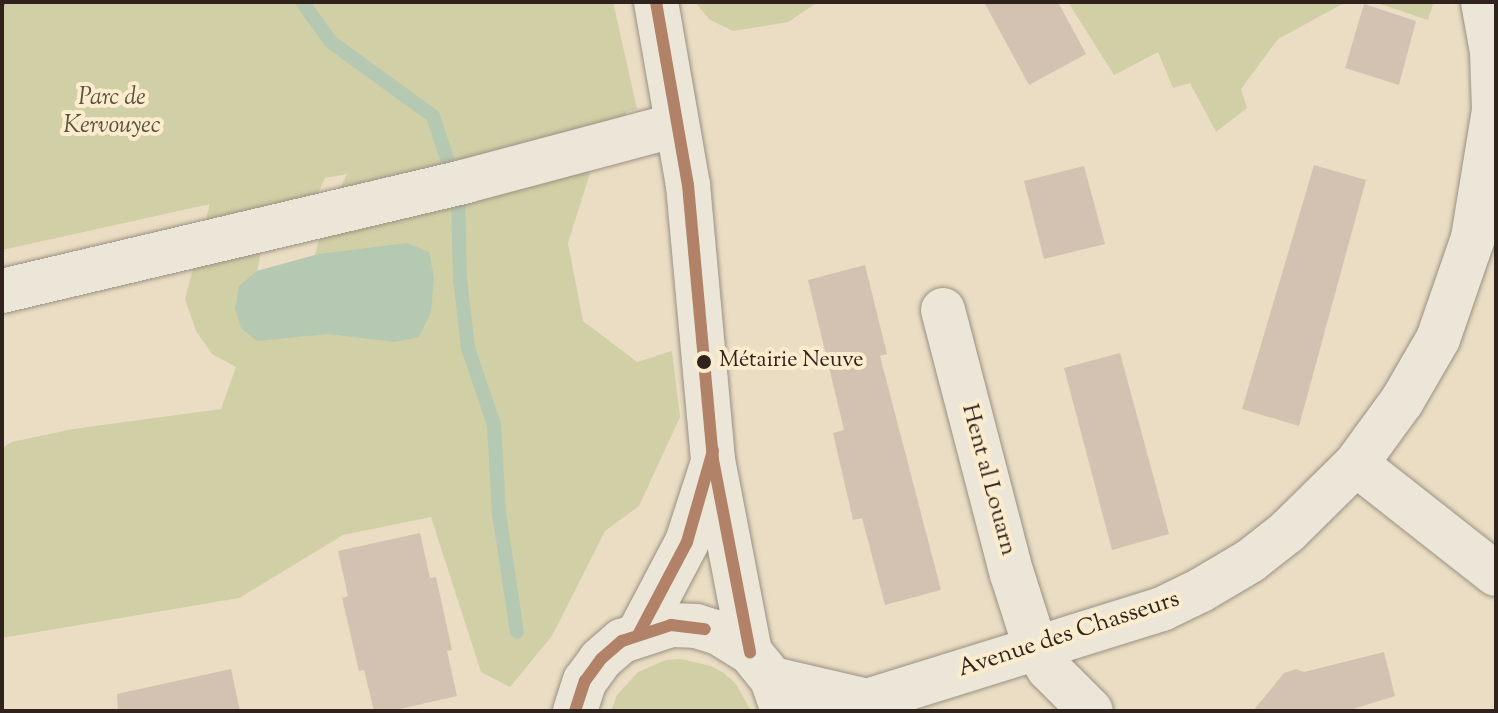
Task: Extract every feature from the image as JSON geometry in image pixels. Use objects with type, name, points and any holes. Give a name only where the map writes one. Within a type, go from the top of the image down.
[{"type":"street","points":[[656,2],[696,257],[713,460],[768,681]]},
{"type":"street","name":"Avenue des Chasseurs","points":[[638,635],[671,625],[696,626],[719,633],[768,681],[859,706],[1162,609],[1250,561],[1287,532],[1356,464],[1419,374],[1448,313],[1473,238],[1495,110],[1492,52],[1483,2]]},
{"type":"street","points":[[2,291],[455,183],[677,125]]},
{"type":"street","name":"Hent al Louarn","points":[[943,310],[1012,574],[1036,649]]},
{"type":"street","points":[[575,711],[585,681],[601,659],[622,641],[638,635],[687,542],[713,460]]},
{"type":"street","points":[[1356,464],[1496,574]]},
{"type":"street","points":[[1036,649],[1049,669],[1091,711]]},
{"type":"green space","name":"Parc de Kervouyec","points":[[2,2],[613,2],[637,109],[626,112],[627,123],[591,170],[568,243],[583,321],[637,362],[672,351],[680,417],[639,506],[605,531],[552,636],[510,687],[481,672],[431,517],[343,535],[239,598],[2,638],[2,448],[12,442],[73,429],[221,409],[236,367],[212,354],[196,331],[185,299],[210,204],[2,250]],"holes":[[[347,174],[324,220],[315,255],[257,271],[264,237],[312,207],[325,178]]]},
{"type":"green space","points":[[695,2],[818,2],[788,22],[733,31],[710,20]]},
{"type":"green space","points":[[1068,2],[1346,2],[1278,39],[1241,89],[1247,108],[1216,132],[1190,83],[1173,88],[1158,52],[1114,75]]},
{"type":"green space","points":[[1374,2],[1432,2],[1433,4],[1428,20]]},
{"type":"green space","points":[[681,659],[711,666],[724,673],[736,684],[751,711],[611,711],[617,695],[638,672],[666,660]]},
{"type":"shaded area","points":[[407,243],[429,252],[434,278],[431,312],[419,337],[395,342],[328,334],[257,341],[241,328],[235,308],[239,286],[257,271],[319,254]]},
{"type":"building","points":[[984,2],[1058,2],[1086,54],[1029,85]]},
{"type":"building","points":[[1364,4],[1416,21],[1399,85],[1345,68]]},
{"type":"building","points":[[1314,165],[1366,180],[1299,426],[1242,409]]},
{"type":"building","points":[[1084,166],[1105,244],[1044,259],[1024,181]]},
{"type":"building","points":[[865,265],[887,354],[880,356],[941,590],[885,605],[862,518],[853,520],[833,433],[844,430],[808,280]]},
{"type":"building","points":[[1120,353],[1169,534],[1112,550],[1064,368]]},
{"type":"building","points":[[420,533],[430,578],[436,577],[452,650],[447,651],[457,696],[391,711],[374,711],[364,670],[359,671],[342,598],[348,596],[338,551]]},
{"type":"building","points":[[1384,652],[1395,696],[1347,711],[1253,711],[1284,673],[1296,669],[1304,672]]},
{"type":"building","points":[[231,669],[240,711],[118,711],[117,694]]},
{"type":"waterway","points":[[302,2],[331,42],[433,116],[458,193],[460,279],[468,348],[494,425],[499,513],[517,632]]},
{"type":"transit line","points":[[656,2],[688,185],[713,460],[750,652]]},
{"type":"transit line","points":[[638,635],[687,542],[713,451]]},
{"type":"transit line","points":[[575,711],[585,681],[601,659],[622,641],[671,625],[705,629]]},
{"type":"place","name":"Métairie Neuve","points":[[704,362]]}]
